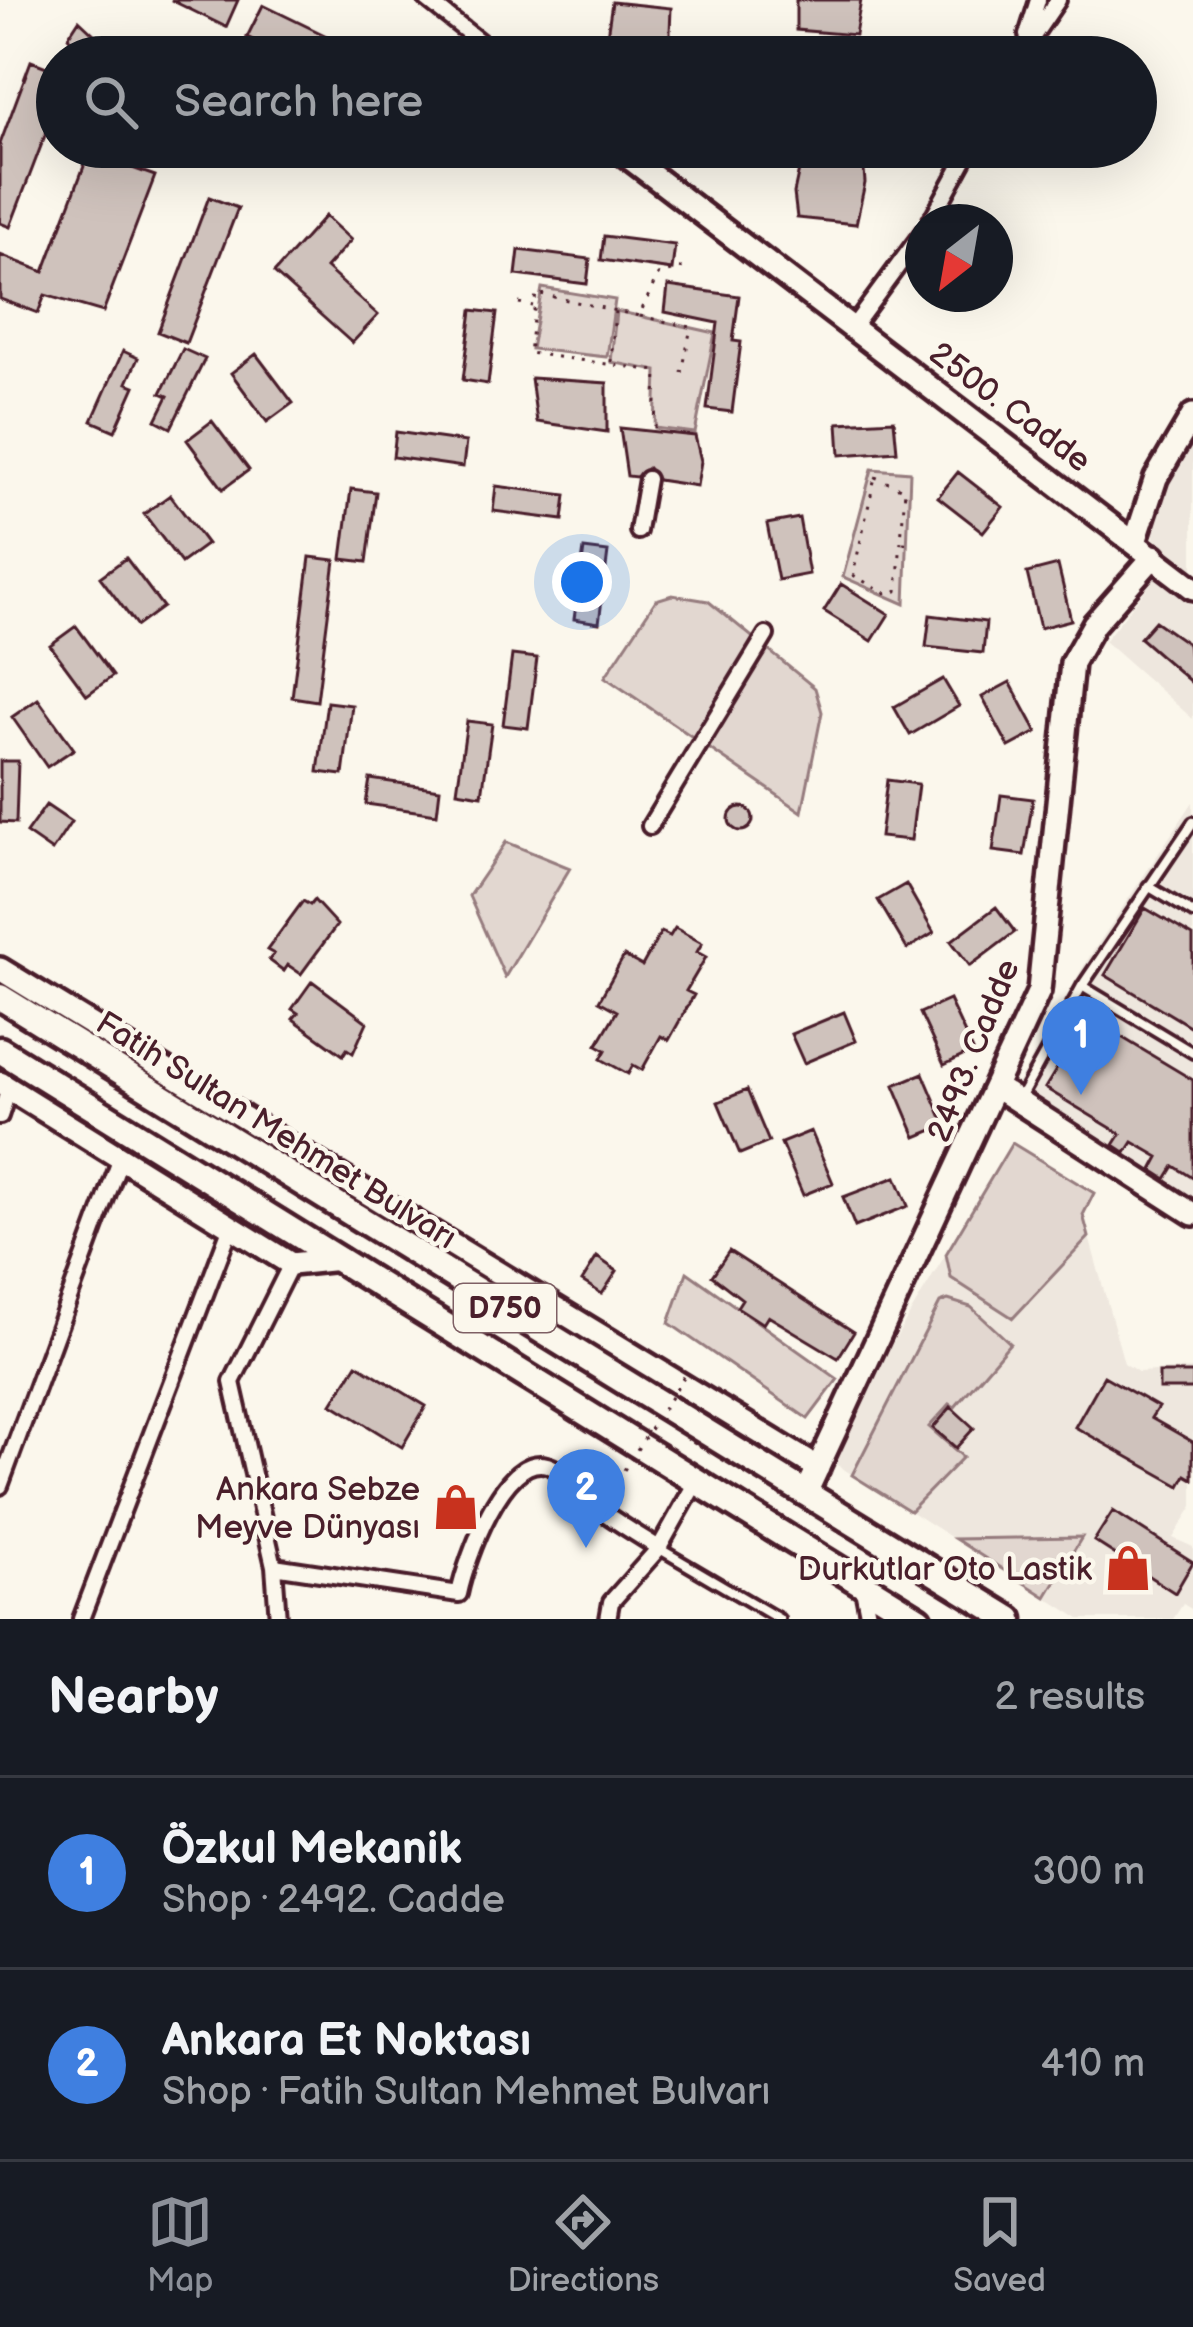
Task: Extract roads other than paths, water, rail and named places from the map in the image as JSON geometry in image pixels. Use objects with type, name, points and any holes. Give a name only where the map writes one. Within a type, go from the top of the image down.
[{"type":"highway","name":"Fatih Sultan Mehmet Bulvarı","points":[[0,997],[1010,1619]]},
{"type":"highway","name":"D750","points":[[0,1050],[919,1619]]},
{"type":"street","points":[[427,0],[473,36]]},
{"type":"street","points":[[1026,36],[1038,0]]},
{"type":"street","points":[[1034,36],[1060,0]]},
{"type":"street","name":"2500. Cadde","points":[[643,168],[1193,588]]},
{"type":"street","points":[[941,204],[960,168]]},
{"type":"street","points":[[854,327],[905,257]]},
{"type":"street","points":[[1136,542],[1156,478],[1193,415]]},
{"type":"street","points":[[638,531],[647,478]]},
{"type":"street","name":"2493. Cadde","points":[[806,1493],[997,1088],[1043,970],[1072,663],[1094,624],[1154,556]]},
{"type":"street","points":[[650,826],[766,634]]},
{"type":"street","points":[[0,969],[818,1468]]},
{"type":"street","points":[[0,1116],[5,1086],[291,1264],[340,1259]]},
{"type":"street","points":[[997,1088],[1193,1214]]},
{"type":"street","points":[[0,1486],[122,1158]]},
{"type":"street","points":[[81,1619],[230,1229]]},
{"type":"street","points":[[278,1619],[274,1565],[232,1382],[291,1264]]},
{"type":"street","points":[[274,1565],[460,1594],[492,1508],[516,1472],[532,1463],[551,1466],[594,1506],[659,1548]]},
{"type":"street","points":[[608,1619],[623,1584],[659,1548],[696,1482]]},
{"type":"street","points":[[862,1584],[868,1619]]},
{"type":"lane","points":[[1019,1102],[1082,986],[1193,822]]},
{"type":"lane","points":[[1148,886],[1193,913]]},
{"type":"lane","points":[[1082,986],[1193,1053]]},
{"type":"lane","points":[[659,1548],[779,1619]]},
{"type":"place","name":"Özkul Mekanik","points":[[1081,1095]]},
{"type":"place","name":"Ankara Sebze Meyve Dünyası","points":[[456,1507]]},
{"type":"place","name":"Ankara Et Noktası","points":[[586,1548]]},
{"type":"place","name":"Durkutlar Oto Lastik","points":[[1128,1568]]}]
